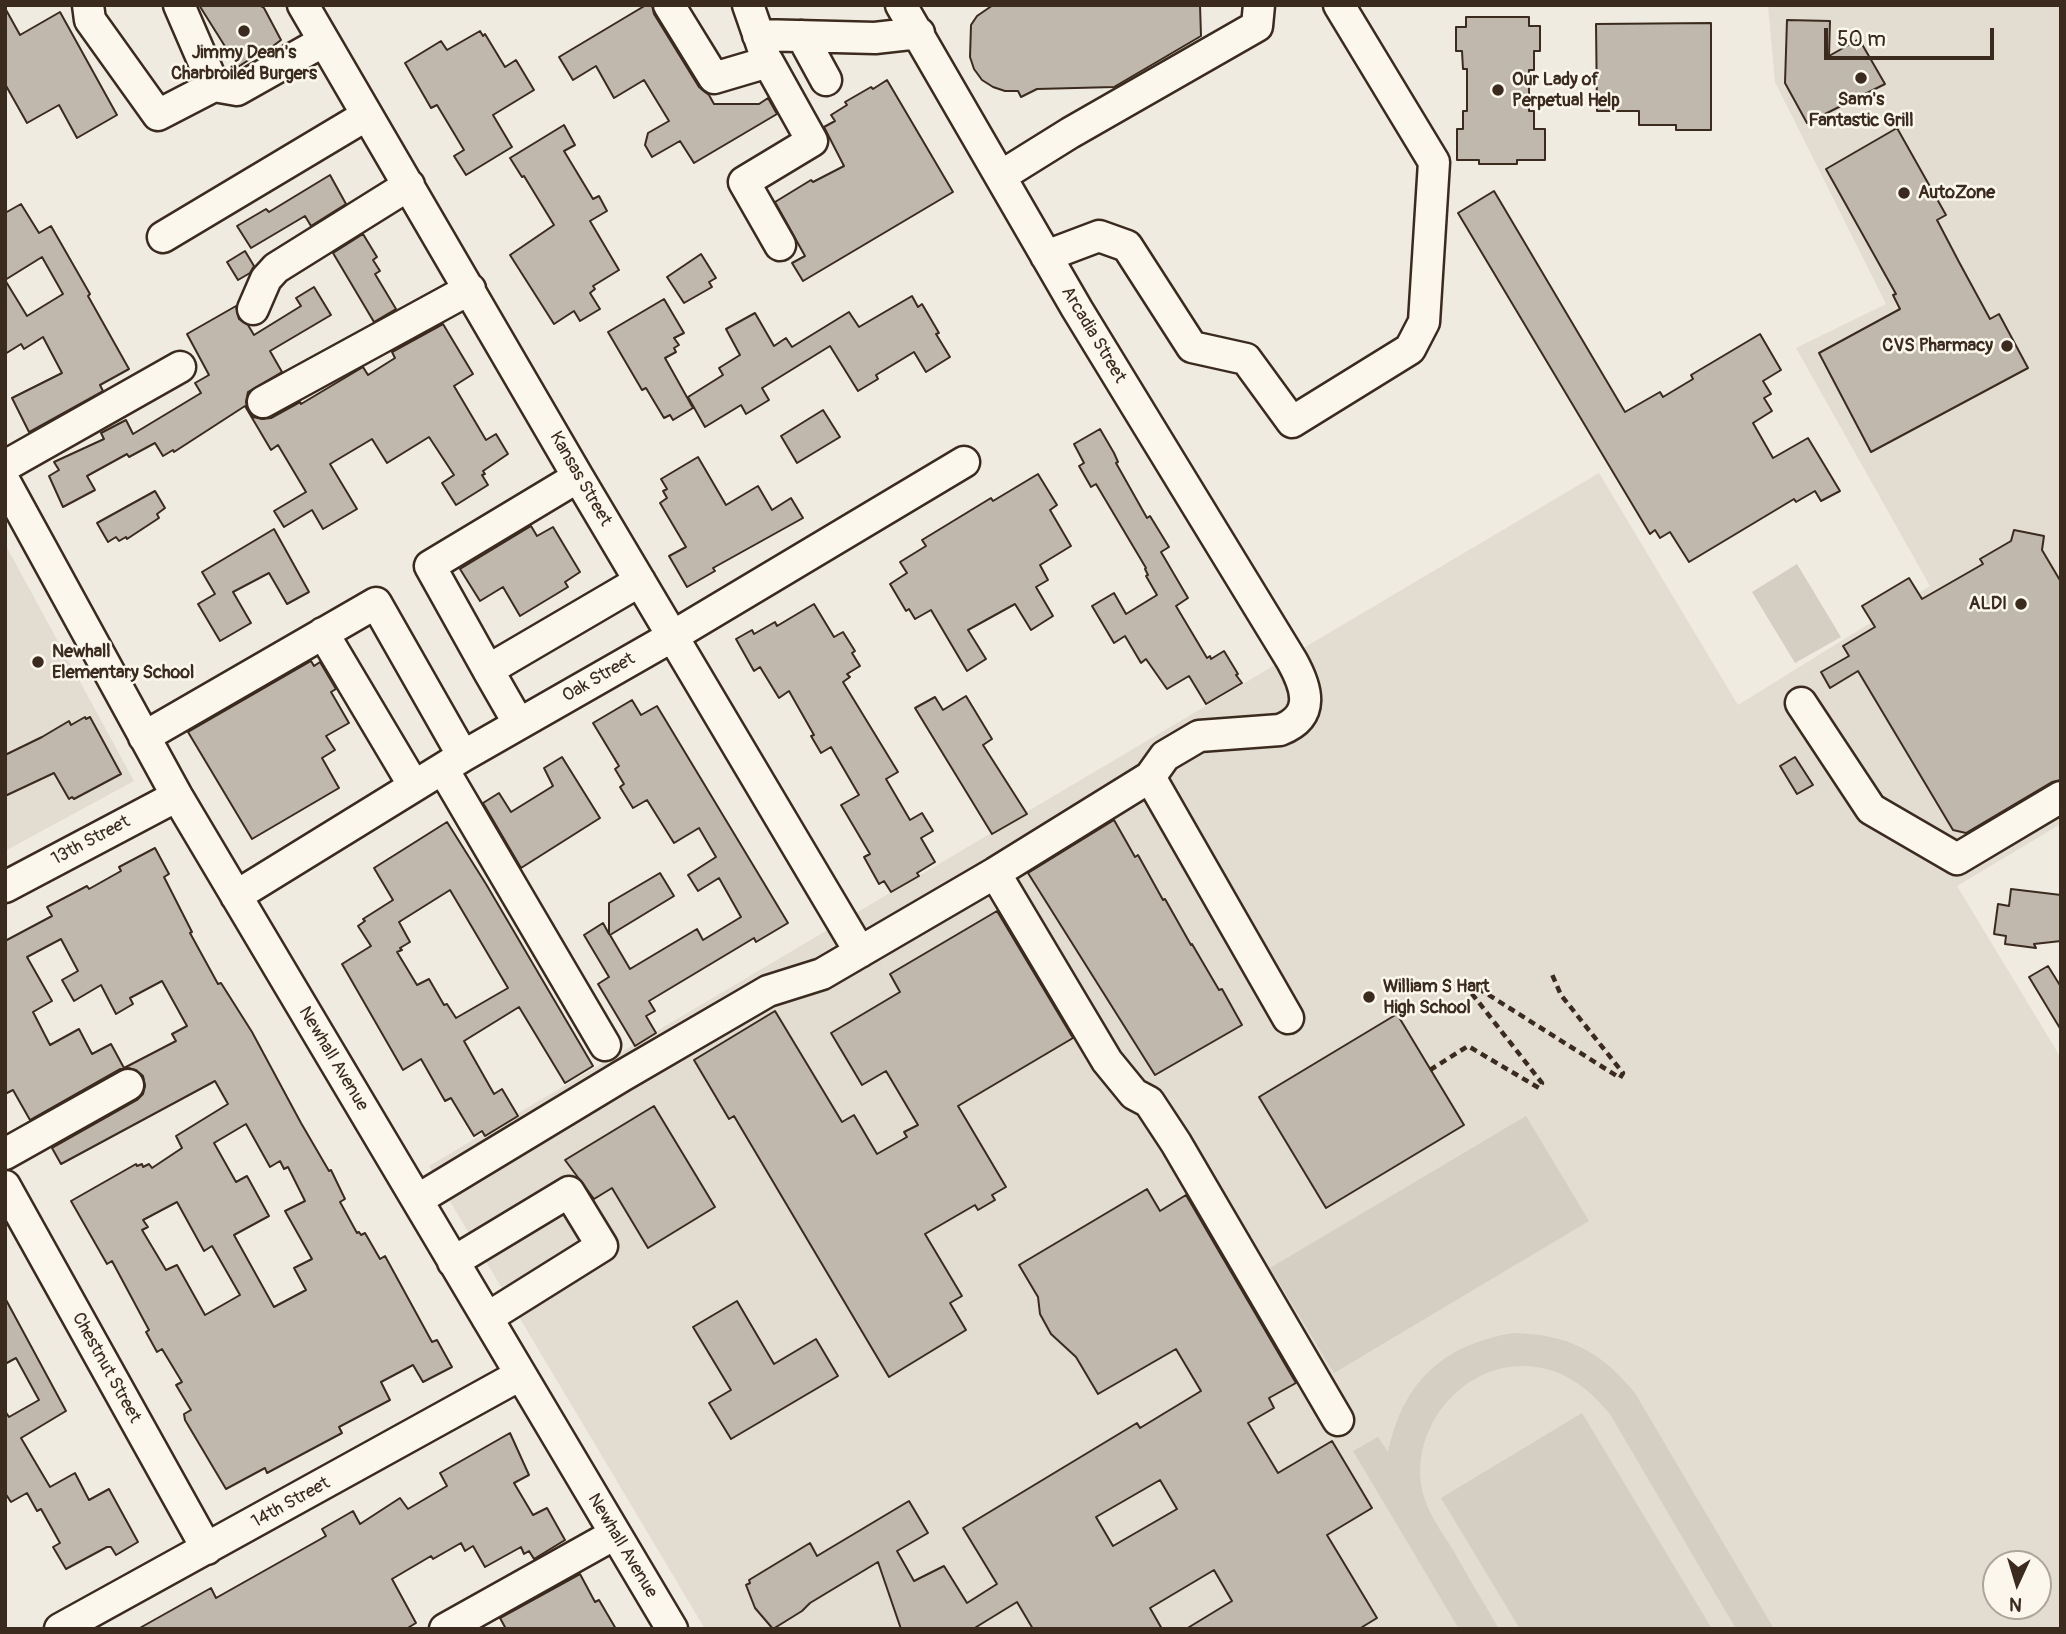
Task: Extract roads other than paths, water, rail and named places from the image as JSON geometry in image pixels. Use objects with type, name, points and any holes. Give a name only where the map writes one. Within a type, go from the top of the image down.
[{"type":"street","points":[[88,5],[90,20],[158,115],[214,86],[237,90],[324,41]]},
{"type":"street","points":[[179,5],[214,86]]},
{"type":"street","name":"Kansas Street","points":[[303,5],[578,477],[860,952]]},
{"type":"street","points":[[670,5],[714,78],[763,48],[802,36],[875,38],[919,33]]},
{"type":"street","points":[[748,5],[763,48],[812,141],[744,182],[780,245]]},
{"type":"street","name":"Arcadia Street","points":[[901,5],[1046,256],[1302,679],[1306,705],[1291,726],[1280,730],[1199,736],[1165,755],[1150,777]]},
{"type":"street","points":[[1001,176],[1070,133],[1258,26],[1259,5]]},
{"type":"street","points":[[1046,256],[1099,236],[1127,246],[1192,347],[1246,359],[1292,422],[1410,349],[1424,322],[1434,162],[1339,5]]},
{"type":"street","points":[[802,36],[826,80]]},
{"type":"street","points":[[163,237],[368,115]]},
{"type":"street","points":[[253,309],[266,279],[276,268],[409,186]]},
{"type":"street","points":[[263,402],[470,289]]},
{"type":"street","points":[[5,466],[180,367]]},
{"type":"street","name":"Oak Street","points":[[236,896],[453,762],[673,636],[964,462]]},
{"type":"street","points":[[519,723],[430,566],[578,477]]},
{"type":"street","name":"Newhall Avenue","points":[[5,482],[177,796],[671,1629]]},
{"type":"street","points":[[488,670],[640,581]]},
{"type":"street","points":[[144,737],[376,603],[453,762],[605,1045]]},
{"type":"street","points":[[323,634],[414,786]]},
{"type":"street","points":[[1801,703],[1871,809],[1957,859],[2061,797]]},
{"type":"street","points":[[417,1200],[622,1076],[768,992],[822,974],[995,873],[1150,777],[1288,1018]]},
{"type":"street","name":"13th Street","points":[[5,887],[177,796]]},
{"type":"street","points":[[995,873],[1107,1061],[1134,1094],[1149,1102],[1176,1143],[1338,1420]]},
{"type":"street","points":[[5,1154],[128,1085]]},
{"type":"street","name":"Chestnut Street","points":[[5,1186],[207,1549]]},
{"type":"street","points":[[453,1262],[569,1192],[602,1246],[487,1318]]},
{"type":"street","name":"14th Street","points":[[60,1629],[520,1376]]},
{"type":"street","points":[[445,1629],[615,1534]]},
{"type":"place","name":"Jimmy Dean's Charbroiled Burgers","points":[[244,31]]},
{"type":"place","name":"Sam's Fantastic Grill","points":[[1861,78]]},
{"type":"place","name":"Our Lady of Perpetual Help","points":[[1498,90]]},
{"type":"place","name":"AutoZone","points":[[1904,193]]},
{"type":"place","name":"CVS Pharmacy","points":[[2007,346]]},
{"type":"place","name":"ALDI","points":[[2021,604]]},
{"type":"place","name":"Newhall Elementary School","points":[[38,662]]},
{"type":"place","name":"William S Hart High School","points":[[1369,997]]}]
